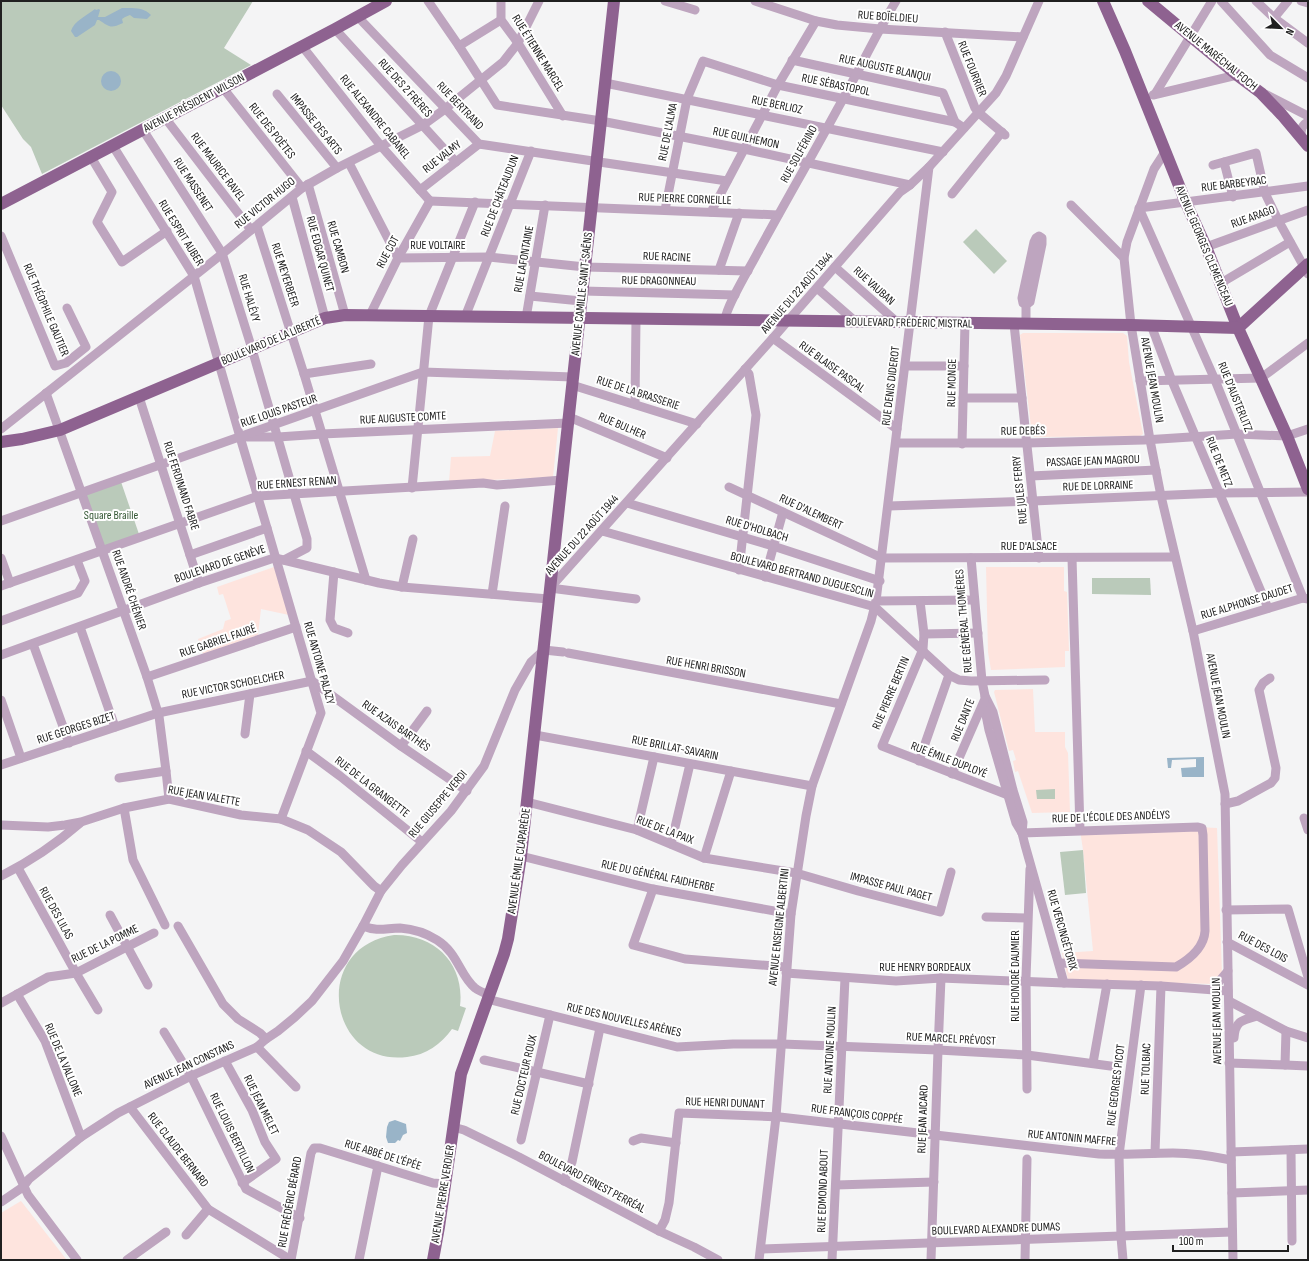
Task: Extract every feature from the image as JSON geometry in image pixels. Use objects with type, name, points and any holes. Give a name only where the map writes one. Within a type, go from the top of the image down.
[{"type":"main road","name":"AVENUE PRÉSIDENT WILSON","points":[[1,204],[166,119],[386,1]]},
{"type":"main road","name":"AVENUE CAMILLE SAINT-SAËNS","points":[[550,593],[614,1]]},
{"type":"main road","name":"AVENUE GEORGES CLEMENCEAU","points":[[1103,1],[1150,96],[1165,152],[1221,283],[1238,328],[1287,436],[1308,490]]},
{"type":"main road","name":"AVENUE MARÉCHAL FOCH","points":[[1148,1],[1237,75],[1262,93]]},
{"type":"main road","points":[[1262,93],[1305,142]]},
{"type":"main road","points":[[1238,328],[1307,269]]},
{"type":"main road","name":"BOULEVARD DE LA LIBERTÉ","points":[[1,442],[22,439],[60,430],[325,318],[345,315],[370,315],[580,318]]},
{"type":"main road","name":"BOULEVARD FRÉDÉRIC MISTRAL","points":[[580,318],[1151,325],[1238,328]]},
{"type":"main road","name":"AVENUE ÉMILE CLAPARÈDE","points":[[453,1128],[461,1074],[508,939],[521,856],[550,593]]},
{"type":"main road","name":"AVENUE PIERRE VERDIER","points":[[433,1260],[453,1128]]},
{"type":"street","name":"RUE GUILHEMON","points":[[428,1],[497,105],[601,121],[910,185]]},
{"type":"street","name":"RUE ÉTIENNE MARCEL","points":[[501,1],[501,20],[518,43],[563,116]]},
{"type":"street","name":"RUE VICTOR HUGO","points":[[1,429],[305,186],[336,168],[349,163],[423,125],[445,109],[503,62],[518,43],[539,1]]},
{"type":"street","points":[[665,1],[695,10]]},
{"type":"street","name":"RUE BOÏELDIEU","points":[[755,1],[816,21],[837,25],[880,29],[1023,37]]},
{"type":"street","name":"RUE SOLFÉRINO","points":[[725,320],[725,316],[735,295],[896,1]]},
{"type":"street","name":"AVENUE DU 22 AOÛT 1944","points":[[550,593],[602,531],[900,192],[910,185],[929,167],[996,93],[1002,84],[1039,1]]},
{"type":"street","points":[[1221,1],[1270,55],[1308,78]]},
{"type":"street","points":[[1257,1],[1274,18],[1308,43]]},
{"type":"street","points":[[1274,18],[1288,1]]},
{"type":"street","points":[[1301,1],[1308,3]]},
{"type":"street","points":[[1150,96],[1190,36],[1207,3]]},
{"type":"street","name":"RUE BERTRAND","points":[[358,17],[480,144],[726,180]]},
{"type":"street","points":[[459,46],[501,20]]},
{"type":"street","points":[[711,212],[726,180],[744,150],[778,85],[816,21]]},
{"type":"street","name":"RUE DES 2 FRÈRES","points":[[335,29],[456,162]]},
{"type":"street","name":"RUE FOURRIER","points":[[945,32],[975,108],[979,113]]},
{"type":"street","name":"RUE ALEXANDRE CABANEL","points":[[302,46],[381,146],[430,202]]},
{"type":"street","name":"RUE AUGUSTE BLANQUI","points":[[792,60],[944,93],[954,122]]},
{"type":"street","name":"RUE SÉBASTOPOL","points":[[702,61],[778,85],[954,122],[964,128]]},
{"type":"street","name":"RUE DE L'ALMA","points":[[665,210],[687,99],[702,61]]},
{"type":"street","points":[[1150,96],[1237,75]]},
{"type":"street","name":"RUE BERLIOZ","points":[[605,83],[763,114],[943,152]]},
{"type":"street","name":"RUE DES POÈTES","points":[[224,88],[305,186]]},
{"type":"street","name":"AVENUE MARÉCHAL FOCH","points":[[1262,93],[1308,116]]},
{"type":"street","name":"IMPASSE DES ARTS","points":[[277,94],[336,168]]},
{"type":"street","points":[[952,194],[1003,134],[979,113]]},
{"type":"street","name":"RUE MAURICE RAVEL","points":[[166,119],[254,228]]},
{"type":"street","points":[[1305,142],[1302,127],[1308,122]]},
{"type":"street","name":"RUE MASSENET","points":[[143,130],[222,253]]},
{"type":"street","name":"RUE VALMY","points":[[420,190],[480,144]]},
{"type":"street","name":"RUE ESPRIT AUBER","points":[[113,146],[194,276],[240,438]]},
{"type":"street","name":"RUE DE CHÂTEAUDUN","points":[[465,316],[531,151]]},
{"type":"street","name":"AVENUE JEAN MOULIN","points":[[1165,152],[1154,169],[1127,242],[1124,258],[1131,325],[1150,440],[1161,496],[1192,631],[1221,775],[1225,804],[1233,1260]]},
{"type":"street","points":[[1213,165],[1256,153],[1265,193],[1290,242],[1307,269]]},
{"type":"street","points":[[91,157],[112,192],[97,222],[122,262],[167,231]]},
{"type":"street","points":[[1224,162],[1233,197]]},
{"type":"street","name":"RUE VOLTAIRE","points":[[349,163],[398,258],[489,257],[585,267]]},
{"type":"street","name":"RUE DENIS DIDEROT","points":[[876,604],[880,581],[929,167]]},
{"type":"street","name":"RUE CAMBON","points":[[305,186],[345,315]]},
{"type":"street","name":"RUE BARBEYRAC","points":[[1139,208],[1265,193],[1308,186]]},
{"type":"street","name":"RUE EDGAR QUINET","points":[[292,197],[325,318]]},
{"type":"street","name":"RUE PIERRE CORNEILLE","points":[[430,202],[475,202],[778,215]]},
{"type":"street","name":"RUE COT","points":[[370,315],[398,258],[430,202]]},
{"type":"street","points":[[412,488],[429,316],[475,202]]},
{"type":"street","name":"RUE LAFONTAINE","points":[[526,318],[545,205]]},
{"type":"street","points":[[1071,205],[1124,258]]},
{"type":"street","name":"RUE D'AUSTERLITZ","points":[[1139,208],[1215,380],[1306,598]]},
{"type":"street","name":"RUE ARAGO","points":[[1206,247],[1308,210]]},
{"type":"street","points":[[719,270],[739,213]]},
{"type":"street","name":"RUE MEYERBEER","points":[[254,228],[291,332],[366,580]]},
{"type":"street","name":"RUE THÉOPHILE GAUTIER","points":[[1,236],[56,366],[66,364],[86,347],[67,308]]},
{"type":"street","name":"RUE JULES FERRY","points":[[1026,305],[1022,303],[1022,298],[1034,242],[1039,236],[1042,238],[1042,244],[1030,302],[1026,305],[1020,324],[1022,398],[1039,558]]},
{"type":"street","points":[[1221,283],[1290,242]]},
{"type":"street","name":"RUE HALÉVY","points":[[222,253],[252,349],[307,538],[305,560],[308,566]]},
{"type":"street","name":"RUE RACINE","points":[[585,267],[748,271]]},
{"type":"street","name":"RUE VAUBAN","points":[[835,267],[898,323]]},
{"type":"street","points":[[817,288],[856,322]]},
{"type":"street","name":"RUE DRAGONNEAU","points":[[530,296],[735,295]]},
{"type":"street","points":[[635,404],[636,319]]},
{"type":"street","name":"RUE MONGE","points":[[962,444],[965,323]]},
{"type":"street","name":"RUE DE METZ","points":[[1151,325],[1172,381],[1268,608]]},
{"type":"street","name":"RUE BLAISE PASCAL","points":[[773,338],[898,429]]},
{"type":"street","points":[[1140,381],[1261,378],[1308,343]]},
{"type":"street","points":[[304,374],[371,364]]},
{"type":"street","points":[[906,366],[964,366]]},
{"type":"street","points":[[739,570],[756,415],[749,374],[745,369]]},
{"type":"street","name":"RUE LOUIS PASTEUR","points":[[1,521],[240,438],[423,372],[573,381]]},
{"type":"street","name":"RUE DE LA BRASSERIE","points":[[573,381],[635,404],[697,424]]},
{"type":"street","name":"RUE ANDRÉ CHÉNIER","points":[[46,393],[158,713],[166,771],[168,799]]},
{"type":"street","name":"RUE FERDINAND FABRE","points":[[139,397],[199,583]]},
{"type":"street","points":[[964,398],[1022,398]]},
{"type":"street","name":"RUE AUGUSTE COMTE","points":[[240,438],[418,430],[569,420]]},
{"type":"street","name":"RUE BULHER","points":[[569,420],[667,458]]},
{"type":"street","points":[[1287,436],[1308,429]]},
{"type":"street","name":"RUE DEBÉS","points":[[896,443],[962,444],[1150,440],[1237,434],[1287,436]]},
{"type":"street","name":"RUE ANTOINE PALAZY","points":[[240,438],[267,528],[280,559],[296,627],[321,713],[281,818]]},
{"type":"street","name":"PASSAGE JEAN MAGROU","points":[[1030,476],[1156,470]]},
{"type":"street","name":"RUE ERNEST RENAN","points":[[5,584],[258,496],[483,483],[497,485],[562,480]]},
{"type":"street","name":"RUE D'ALEMBERT","points":[[729,487],[882,558]]},
{"type":"street","name":"RUE DE LORRAINE","points":[[889,506],[1308,490]]},
{"type":"street","name":"RUE D'HOLBACH","points":[[627,503],[773,546],[880,581]]},
{"type":"street","points":[[492,594],[504,506]]},
{"type":"street","points":[[764,577],[783,512]]},
{"type":"street","points":[[190,555],[267,528]]},
{"type":"street","name":"BOULEVARD BERTRAND DUGUESCLIN","points":[[602,531],[764,577],[876,604],[949,674],[959,680],[1045,680]]},
{"type":"street","points":[[402,587],[413,539]]},
{"type":"street","points":[[280,559],[307,548]]},
{"type":"street","name":"RUE D'ALSACE","points":[[882,558],[1175,557]]},
{"type":"street","points":[[1,558],[5,584]]},
{"type":"street","name":"RUE GÉNÉRAL THOMIÈRES","points":[[971,558],[982,681]]},
{"type":"street","points":[[1072,558],[1080,830]]},
{"type":"street","name":"BOULEVARD DE GENÈVE","points":[[1,655],[199,583],[280,559],[366,580],[402,587],[492,594],[550,593],[636,600]]},
{"type":"street","points":[[1,621],[78,593],[85,581],[77,560]]},
{"type":"street","points":[[334,572],[330,620],[334,628],[348,633]]},
{"type":"street","name":"RUE ALPHONSE DAUDET","points":[[1192,631],[1245,616],[1252,612],[1306,598]]},
{"type":"street","points":[[876,604],[920,601],[974,600]]},
{"type":"street","name":"RUE PIERRE BERTIN","points":[[882,746],[923,649],[924,634],[920,601]]},
{"type":"street","name":"AVENUE ENSEIGNE ALBERTINI","points":[[758,1260],[761,1249],[776,1117],[786,970],[796,873],[812,786],[876,604]]},
{"type":"street","points":[[80,627],[115,727]]},
{"type":"street","name":"RUE GABRIEL FAURÉ","points":[[146,677],[296,627]]},
{"type":"street","points":[[924,634],[978,633]]},
{"type":"street","points":[[33,644],[68,743]]},
{"type":"street","name":"RUE HENRI BRISSON","points":[[544,650],[841,704]]},
{"type":"street","name":"RUE GIUSEPPE VERDI","points":[[364,926],[381,891],[422,842],[452,811],[484,766],[515,690],[531,662],[544,650]]},
{"type":"street","points":[[919,761],[949,674]]},
{"type":"street","points":[[1225,804],[1238,801],[1271,783],[1275,778],[1276,768],[1259,690],[1263,683],[1270,678]]},
{"type":"street","name":"RUE VICTOR SCHOELCHER","points":[[158,713],[312,681]]},
{"type":"street","name":"RUE AZAIS BARTHÈS","points":[[312,681],[401,746],[467,790]]},
{"type":"street","name":"RUE VERCINGÉTORIX","points":[[982,681],[987,721],[1016,823],[1022,833],[1064,983],[1141,985],[1228,991]]},
{"type":"street","points":[[245,734],[250,694]]},
{"type":"street","name":"RUE VERCINGÉTORIX","points":[[985,696],[993,712],[1013,790],[1023,822],[1022,833]]},
{"type":"street","name":"RUE DANTE","points":[[952,774],[985,696]]},
{"type":"street","points":[[1,700],[21,758]]},
{"type":"street","points":[[401,746],[427,711]]},
{"type":"street","name":"RUE GEORGES BIZET","points":[[1,765],[158,713]]},
{"type":"street","name":"RUE BRILLAT-SAVARIN","points":[[534,734],[812,786]]},
{"type":"street","name":"RUE ÉMILE DUPLOYÉ","points":[[882,746],[1008,795]]},
{"type":"street","name":"RUE DE LA GRANGETTE","points":[[306,751],[340,776],[422,842]]},
{"type":"street","points":[[637,830],[654,757]]},
{"type":"street","points":[[670,844],[690,764]]},
{"type":"street","points":[[119,778],[166,771]]},
{"type":"street","points":[[704,858],[731,771]]},
{"type":"street","name":"RUE JEAN VALETTE","points":[[1,825],[48,827],[81,822],[124,808],[168,799],[241,815],[281,818],[308,830],[341,852],[374,886],[381,891]]},
{"type":"street","name":"RUE DE LA PAIX","points":[[527,802],[637,830],[704,858],[796,873]]},
{"type":"street","points":[[124,808],[133,860],[165,925]]},
{"type":"street","points":[[1304,818],[1308,830]]},
{"type":"street","points":[[1,876],[18,868],[62,838],[81,822]]},
{"type":"street","name":"RUE DE L'ÉCOLE DES ANDÉLYS","points":[[1022,833],[1080,830],[1202,828],[1205,931],[1204,938],[1194,954],[1186,962],[1176,967],[1059,963]]},
{"type":"street","name":"RUE DU GÉNÉRAL FAIDHERBE","points":[[521,856],[653,889],[791,914]]},
{"type":"street","name":"RUE HONORÉ DAUMIER","points":[[1027,1089],[1026,982],[1030,862]]},
{"type":"street","name":"RUE DES LILAS","points":[[18,868],[98,1010]]},
{"type":"street","name":"IMPASSE PAUL PAGET","points":[[796,873],[864,893],[940,912],[951,872]]},
{"type":"street","name":"RUE HENRY BORDEAUX","points":[[653,889],[633,945],[685,959],[845,978],[896,980],[941,978],[1064,983]]},
{"type":"street","points":[[1226,910],[1288,909],[1308,977]]},
{"type":"street","points":[[110,915],[148,985]]},
{"type":"street","points":[[986,917],[1027,918]]},
{"type":"street","points":[[178,926],[223,1004],[238,1019],[260,1032],[266,1039]]},
{"type":"street","name":"RUE DES NOUVELLES ARÈNES","points":[[364,926],[378,930],[399,928],[412,929],[424,933],[438,940],[447,948],[454,956],[470,984],[488,997],[550,1015],[678,1047],[733,1044],[782,1044]]},
{"type":"street","name":"AVENUE JEAN CONSTANS","points":[[1,1202],[24,1187],[29,1179],[81,1137],[118,1113],[191,1076],[257,1047],[295,1018],[312,1001],[343,961],[364,926]]},
{"type":"street","name":"RUE DE LA POMME","points":[[1,1003],[48,977],[76,973],[154,933]]},
{"type":"street","name":"RUE DES LOIS","points":[[1228,942],[1308,985]]},
{"type":"street","points":[[1212,990],[1228,971]]},
{"type":"street","name":"RUE ANTOINE MOULIN","points":[[838,1123],[845,978]]},
{"type":"street","name":"RUE JEAN AICARD","points":[[931,1260],[941,978]]},
{"type":"street","points":[[1093,1063],[1107,984]]},
{"type":"street","name":"RUE GEORGES PICOT","points":[[1123,1260],[1119,1155],[1141,985]]},
{"type":"street","name":"RUE TOLBIAC","points":[[1155,1153],[1161,986]]},
{"type":"street","name":"RUE DE LA VALLONE","points":[[17,994],[45,1041],[81,1137]]},
{"type":"street","points":[[1229,1001],[1286,1031],[1308,1038]]},
{"type":"street","name":"RUE DOCTEUR ROUX","points":[[521,1140],[550,1015]]},
{"type":"street","points":[[1257,1016],[1242,1020],[1235,1029],[1233,1052],[1229,1063],[1308,1066]]},
{"type":"street","points":[[564,1181],[572,1162],[600,1028]]},
{"type":"street","points":[[1285,1065],[1286,1031]]},
{"type":"street","name":"RUE LOUIS BERTILLON","points":[[164,1032],[191,1076],[246,1189],[300,1218]]},
{"type":"street","name":"RUE MARCEL PRÉVOST","points":[[782,1044],[1027,1055],[1118,1067]]},
{"type":"street","points":[[257,1047],[296,1087]]},
{"type":"street","points":[[484,1060],[589,1084]]},
{"type":"street","name":"RUE JEAN MELET","points":[[225,1061],[252,1110],[265,1142],[276,1159],[242,1183]]},
{"type":"street","name":"RUE CLAUDE BERNARD","points":[[130,1107],[208,1209],[291,1260]]},
{"type":"street","name":"RUE HENRI DUNANT","points":[[659,1230],[665,1220],[669,1202],[680,1113],[776,1117]]},
{"type":"street","name":"RUE FRANÇOIS COPPÉE","points":[[776,1117],[935,1135]]},
{"type":"street","name":"RUE EDMOND ABOUT","points":[[832,1260],[838,1123]]},
{"type":"street","name":"BOULEVARD ERNEST PERRÉAL","points":[[453,1128],[464,1130],[718,1260]]},
{"type":"street","name":"RUE ANTONIN MAFFRE","points":[[935,1135],[1119,1155],[1175,1153],[1231,1156],[1308,1149]]},
{"type":"street","points":[[1,1136],[28,1195],[77,1260]]},
{"type":"street","points":[[633,1141],[641,1138],[676,1143]]},
{"type":"street","name":"RUE ABBÉ DE L'ÉPÉE","points":[[314,1148],[320,1148],[433,1183],[445,1184]]},
{"type":"street","name":"RUE FRÉDÉRIC BÉRARD","points":[[291,1260],[311,1153],[314,1148]]},
{"type":"street","points":[[1291,1150],[1292,1241]]},
{"type":"street","points":[[1025,1260],[1027,1158]]},
{"type":"street","points":[[359,1260],[378,1166]]},
{"type":"street","points":[[836,1185],[934,1182]]},
{"type":"street","points":[[1232,1193],[1308,1190]]},
{"type":"street","points":[[186,1236],[208,1209]]},
{"type":"street","points":[[127,1260],[140,1256],[166,1232]]},
{"type":"street","name":"BOULEVARD ALEXANDRE DUMAS","points":[[761,1249],[1232,1232]]},
{"type":"shaded area","points":[[1023,333],[1123,333],[1127,336],[1129,362],[1143,434],[1140,436],[1035,437],[1032,435],[1020,335]]},
{"type":"shaded area","points":[[558,428],[553,477],[449,482],[451,457],[490,456],[495,431]]},
{"type":"shaded area","points":[[274,567],[289,615],[261,609],[258,635],[203,654],[198,639],[223,629],[225,621],[231,619],[223,594],[219,595],[217,587]]},
{"type":"shaded area","points":[[986,567],[1064,567],[1064,591],[1067,592],[1069,651],[1065,651],[1065,667],[991,670],[988,652]]},
{"type":"shaded area","points":[[1033,689],[1035,732],[1065,732],[1065,747],[1068,753],[1070,812],[1032,813],[1018,771],[1015,772],[1013,761],[1016,760],[1013,750],[1009,751],[994,692],[995,690]]},
{"type":"shaded area","points":[[1198,827],[1217,828],[1222,974],[1214,984],[1068,980],[1062,953],[1093,951],[1080,830]]},
{"type":"shaded area","points":[[21,1201],[66,1260],[1,1260],[1,1213]]},
{"type":"green space","points":[[1,1],[253,1],[224,48],[251,65],[42,174],[31,147],[23,139],[1,105]]},
{"type":"green space","points":[[976,229],[1007,261],[994,274],[963,242]]},
{"type":"green space","name":"Square Braille","points":[[120,479],[140,537],[102,551],[81,492]]},
{"type":"green space","points":[[1092,578],[1150,578],[1151,595],[1092,594]]},
{"type":"green space","points":[[1055,789],[1055,799],[1037,799],[1036,790]]},
{"type":"green space","points":[[1083,850],[1086,893],[1065,895],[1060,852]]},
{"type":"green space","points":[[394,935],[409,936],[423,940],[435,946],[445,955],[458,977],[460,1006],[466,1008],[458,1031],[452,1029],[438,1044],[432,1048],[420,1054],[407,1057],[380,1055],[360,1044],[346,1026],[339,1004],[340,982],[349,961],[367,944]]},
{"type":"water","points":[[122,8],[141,9],[151,15],[147,19],[134,18],[130,15],[122,19],[123,23],[113,27],[97,20],[95,25],[77,37],[75,37],[71,31],[78,21],[95,9],[100,10],[98,17],[105,17]]},
{"type":"water","points":[[111,71],[118,74],[121,81],[118,88],[111,91],[104,88],[101,81],[104,74]]},
{"type":"water","points":[[1204,757],[1204,777],[1182,777],[1181,768],[1196,767],[1196,759],[1172,760],[1171,768],[1168,768],[1167,758]]},
{"type":"water","points":[[395,1120],[406,1124],[407,1133],[403,1135],[400,1141],[398,1140],[395,1143],[388,1143],[386,1137],[387,1127],[389,1122]]}]
